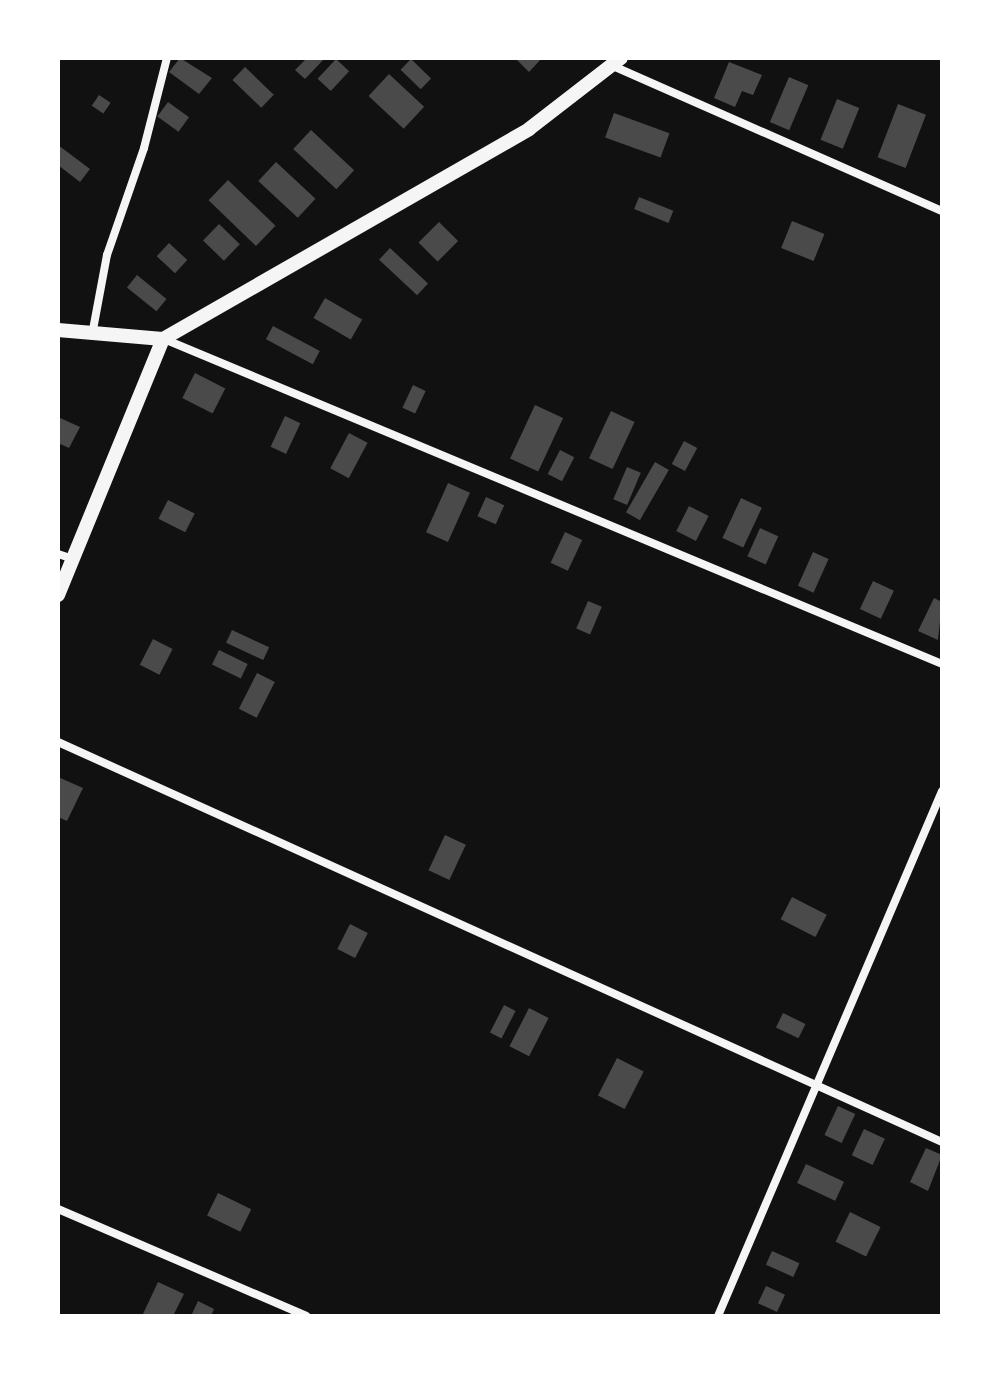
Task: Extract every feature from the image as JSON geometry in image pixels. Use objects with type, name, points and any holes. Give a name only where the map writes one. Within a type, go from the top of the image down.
[{"type":"street","points":[[92,335],[107,255],[144,148],[167,58]]},
{"type":"street","points":[[58,595],[163,339],[529,129],[617,62],[942,211]]},
{"type":"street","points":[[58,330],[163,339],[942,664]]},
{"type":"street","points":[[58,554],[73,559]]},
{"type":"street","points":[[58,742],[815,1089],[942,1142]]},
{"type":"street","points":[[718,1316],[942,791]]},
{"type":"street","points":[[58,1209],[306,1316]]},
{"type":"building","points":[[180,58],[212,78],[199,94],[169,72]]},
{"type":"building","points":[[307,58],[325,58],[305,79],[295,70]]},
{"type":"building","points":[[515,58],[542,58],[529,72]]},
{"type":"building","points":[[336,59],[349,71],[331,91],[318,79]]},
{"type":"building","points":[[411,59],[431,78],[421,89],[401,70]]},
{"type":"building","points":[[729,62],[762,75],[753,95],[742,91],[735,107],[714,98]]},
{"type":"building","points":[[245,67],[274,95],[261,108],[232,80]]},
{"type":"building","points":[[389,74],[424,107],[404,129],[369,96]]},
{"type":"building","points":[[789,77],[808,85],[789,130],[770,122]]},
{"type":"building","points":[[99,95],[111,103],[103,114],[92,106]]},
{"type":"building","points":[[837,99],[859,108],[843,149],[821,140]]},
{"type":"building","points":[[168,102],[189,117],[178,132],[157,117]]},
{"type":"building","points":[[898,104],[926,115],[906,168],[878,157]]},
{"type":"building","points":[[614,113],[669,133],[661,158],[605,137]]},
{"type":"building","points":[[311,130],[354,170],[336,189],[293,149]]},
{"type":"building","points":[[58,145],[90,169],[80,182],[58,165]]},
{"type":"building","points":[[276,162],[315,199],[298,218],[258,181]]},
{"type":"building","points":[[228,180],[275,226],[256,246],[209,200]]},
{"type":"building","points":[[639,197],[673,211],[668,223],[634,209]]},
{"type":"building","points":[[792,221],[824,234],[814,261],[781,248]]},
{"type":"building","points":[[439,222],[458,241],[438,262],[418,243]]},
{"type":"building","points":[[219,224],[240,244],[224,261],[203,241]]},
{"type":"building","points":[[169,243],[187,260],[175,273],[157,256]]},
{"type":"building","points":[[390,248],[428,283],[417,295],[379,260]]},
{"type":"building","points":[[137,275],[167,299],[156,311],[127,287]]},
{"type":"building","points":[[325,298],[362,320],[351,339],[314,318]]},
{"type":"building","points":[[273,326],[320,351],[313,364],[266,339]]},
{"type":"building","points":[[195,373],[225,388],[213,413],[182,398]]},
{"type":"building","points":[[413,385],[426,391],[415,414],[402,408]]},
{"type":"building","points":[[535,405],[563,418],[538,472],[510,458]]},
{"type":"building","points":[[611,411],[635,422],[613,469],[589,458]]},
{"type":"building","points":[[285,416],[300,423],[286,454],[271,447]]},
{"type":"building","points":[[58,417],[80,427],[69,448],[58,443]]},
{"type":"building","points":[[349,433],[368,443],[349,478],[330,468]]},
{"type":"building","points":[[684,441],[697,448],[685,471],[672,464]]},
{"type":"building","points":[[560,450],[574,457],[562,481],[548,474]]},
{"type":"building","points":[[655,462],[669,470],[640,520],[626,512]]},
{"type":"building","points":[[627,467],[641,473],[627,505],[613,499]]},
{"type":"building","points":[[448,483],[470,493],[448,542],[426,532]]},
{"type":"building","points":[[486,497],[504,505],[496,524],[477,516]]},
{"type":"building","points":[[741,498],[762,508],[743,548],[722,538]]},
{"type":"building","points":[[168,500],[195,514],[185,532],[158,519]]},
{"type":"building","points":[[689,506],[709,516],[696,541],[676,531]]},
{"type":"building","points":[[760,528],[778,536],[766,564],[747,556]]},
{"type":"building","points":[[565,532],[582,540],[568,571],[551,563]]},
{"type":"building","points":[[813,552],[829,559],[813,593],[798,586]]},
{"type":"building","points":[[873,581],[894,591],[881,619],[860,609]]},
{"type":"building","points":[[934,598],[942,602],[938,640],[918,631]]},
{"type":"building","points":[[588,601],[602,607],[590,634],[576,629]]},
{"type":"building","points":[[232,630],[269,647],[263,660],[226,643]]},
{"type":"building","points":[[153,639],[173,649],[159,675],[140,665]]},
{"type":"building","points":[[219,650],[248,664],[241,678],[212,664]]},
{"type":"building","points":[[257,673],[275,682],[257,718],[239,709]]},
{"type":"building","points":[[58,777],[83,788],[67,821],[58,817]]},
{"type":"building","points":[[445,835],[466,845],[449,880],[429,870]]},
{"type":"building","points":[[792,897],[827,915],[815,937],[781,919]]},
{"type":"building","points":[[350,924],[368,933],[355,958],[337,949]]},
{"type":"building","points":[[504,1005],[516,1011],[502,1039],[490,1033]]},
{"type":"building","points":[[529,1008],[549,1018],[529,1056],[509,1046]]},
{"type":"building","points":[[783,1013],[805,1024],[798,1038],[776,1027]]},
{"type":"building","points":[[617,1058],[644,1072],[625,1109],[598,1095]]},
{"type":"building","points":[[838,1106],[855,1114],[842,1143],[824,1135]]},
{"type":"building","points":[[864,1129],[885,1139],[873,1165],[852,1155]]},
{"type":"building","points":[[926,1148],[942,1155],[928,1191],[910,1182]]},
{"type":"building","points":[[806,1164],[844,1182],[835,1201],[797,1183]]},
{"type":"building","points":[[218,1193],[251,1209],[240,1232],[207,1215]]},
{"type":"building","points":[[850,1212],[881,1227],[866,1257],[836,1242]]},
{"type":"building","points":[[772,1251],[799,1263],[793,1277],[766,1265]]},
{"type":"building","points":[[158,1282],[184,1294],[173,1316],[142,1316]]},
{"type":"building","points":[[766,1286],[785,1295],[777,1312],[758,1303]]},
{"type":"building","points":[[198,1301],[214,1309],[211,1316],[191,1316]]}]
